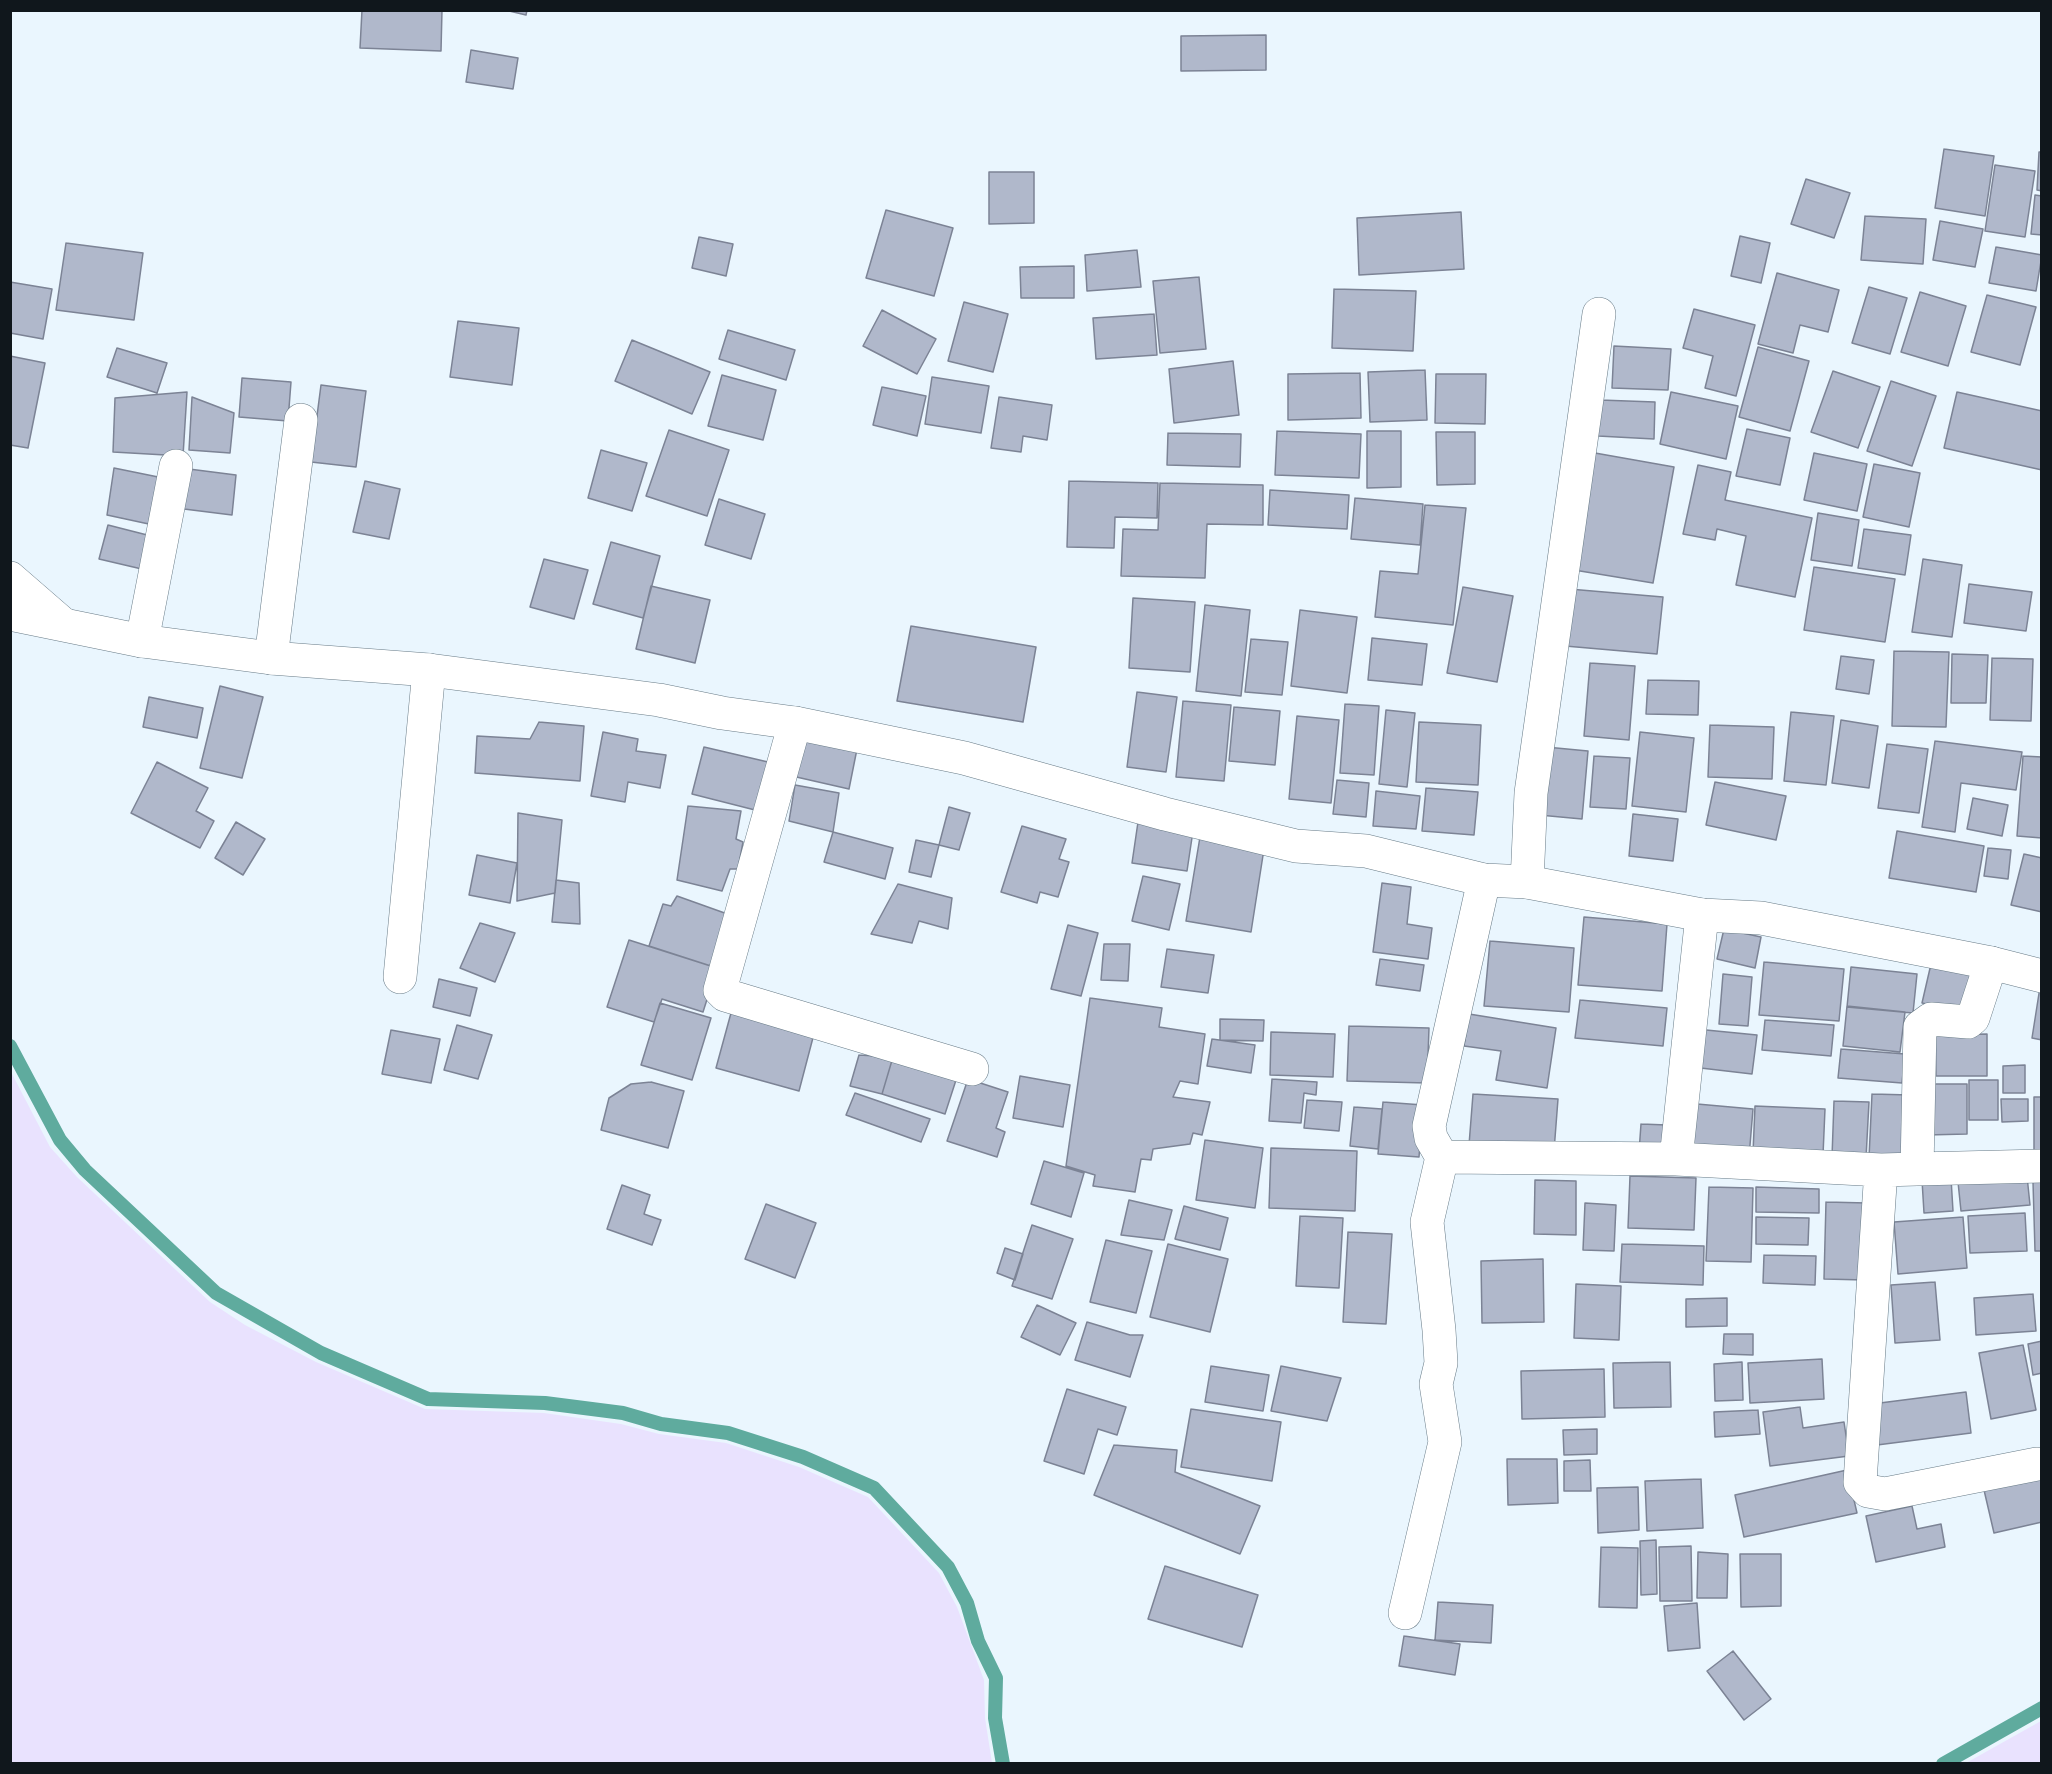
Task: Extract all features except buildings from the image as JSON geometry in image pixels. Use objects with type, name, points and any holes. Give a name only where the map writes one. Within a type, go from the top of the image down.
[{"type":"street","points":[[1527,882],[1531,793],[1599,314]]},
{"type":"street","points":[[271,658],[302,420]]},
{"type":"street","points":[[142,641],[176,466]]},
{"type":"street","points":[[10,578],[63,624]]},
{"type":"street","points":[[10,614],[142,641],[271,658],[429,670],[659,700],[722,713],[795,723],[964,758],[1131,805],[1296,846],[1366,851],[1484,880],[1527,882],[1702,915],[1761,918],[1991,963],[2042,976]]},
{"type":"street","points":[[400,977],[429,670]]},
{"type":"street","points":[[795,723],[720,990],[725,995],[972,1069]]},
{"type":"street","points":[[1405,1612],[1445,1442],[1436,1384],[1441,1363],[1440,1341],[1427,1222],[1442,1157],[1431,1138],[1430,1116],[1484,880]]},
{"type":"street","points":[[1676,1159],[1702,915]]},
{"type":"street","points":[[1917,1169],[1917,1034],[1920,1027],[1931,1019],[1968,1022],[1972,1018],[1991,963]]},
{"type":"street","points":[[1442,1157],[1676,1159],[1881,1170],[2042,1166]]},
{"type":"street","points":[[1881,1170],[1860,1482],[1868,1491],[1885,1494],[2037,1464]]},
{"type":"shaded area","points":[[10,1070],[50,1147],[77,1177],[210,1302],[245,1325],[316,1362],[425,1409],[544,1413],[621,1424],[659,1434],[726,1443],[799,1467],[868,1497],[939,1573],[957,1607],[984,1680],[985,1718],[992,1763],[11,1763]]},
{"type":"shaded area","points":[[2041,1721],[2041,1763],[1966,1763]]},
{"type":"waterway","points":[[10,1046],[60,1140],[85,1170],[216,1293],[321,1353],[428,1399],[545,1403],[623,1413],[661,1424],[728,1433],[803,1457],[874,1488],[948,1567],[967,1603],[978,1641],[996,1678],[995,1718],[1003,1764]]},
{"type":"waterway","points":[[1943,1764],[2042,1708]]}]
